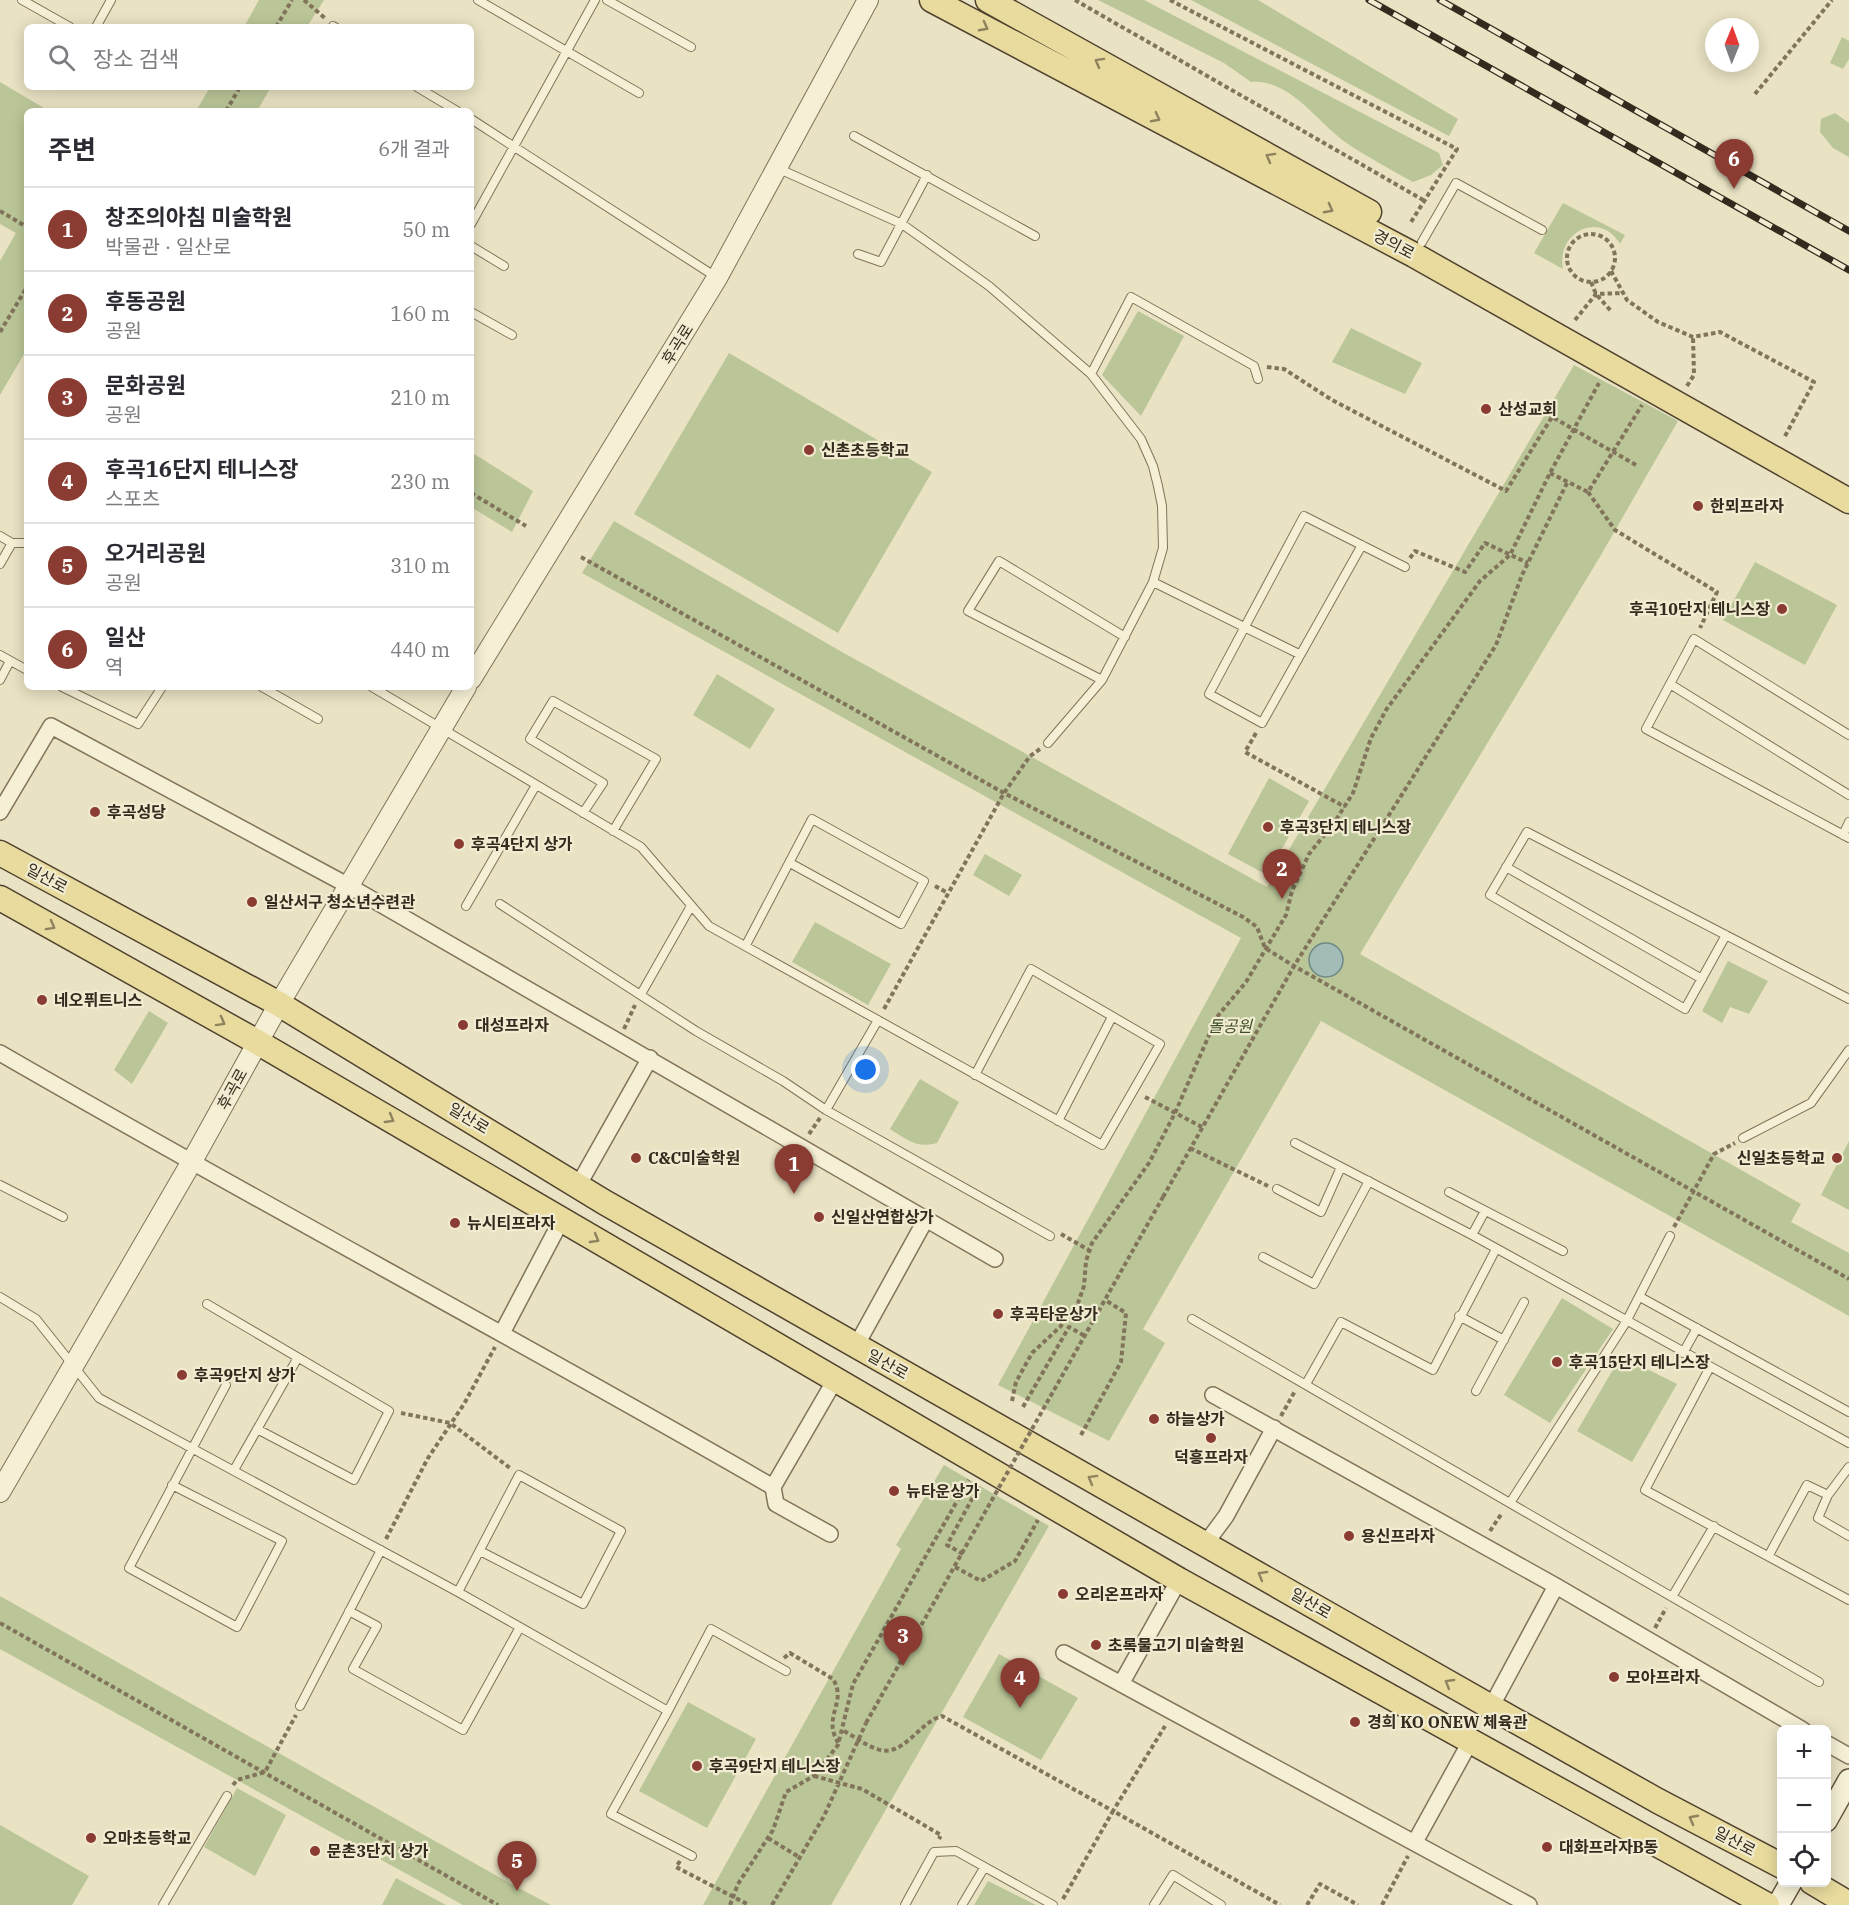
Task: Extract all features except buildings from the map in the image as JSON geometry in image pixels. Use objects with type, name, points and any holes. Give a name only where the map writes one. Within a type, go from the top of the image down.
[{"type":"main road","name":"경의로","points":[[932,0],[1414,255],[1849,501]]},
{"type":"main road","name":"경의로","points":[[988,0],[1416,232],[1849,489]]},
{"type":"main road","name":"일산로","points":[[0,853],[279,1004],[579,1184],[604,1202],[1491,1707],[1658,1801],[1777,1863]]},
{"type":"main road","points":[[0,898],[259,1043],[1179,1580],[1767,1905]]},
{"type":"main road","points":[[1831,1814],[1849,1780]]},
{"type":"main road","points":[[1778,1905],[1788,1887]]},
{"type":"main road","points":[[1820,1887],[1849,1904]]},
{"type":"street","name":"후곡로","points":[[474,674],[717,278],[867,0]]},
{"type":"street","name":"후곡로","points":[[0,1492],[191,1163],[279,1004],[464,690]]},
{"type":"street","points":[[0,812],[51,726],[349,886],[995,1259]]},
{"type":"street","points":[[0,1053],[191,1163],[502,1333],[773,1487]]},
{"type":"street","points":[[579,1184],[650,1058]]},
{"type":"street","points":[[502,1333],[562,1219]]},
{"type":"street","points":[[856,1346],[926,1220]]},
{"type":"street","points":[[830,1534],[776,1504],[773,1487],[836,1380]]},
{"type":"street","points":[[1213,1395],[1556,1586],[1794,1725]]},
{"type":"street","points":[[1206,1543],[1226,1516],[1274,1428]]},
{"type":"street","points":[[1121,1684],[1179,1580]]},
{"type":"street","points":[[1491,1707],[1556,1586]]},
{"type":"street","points":[[1064,1653],[1529,1905]]},
{"type":"street","points":[[1415,1842],[1470,1742]]},
{"type":"street","points":[[1831,1745],[1849,1756]]},
{"type":"lane","points":[[21,0],[65,24]]},
{"type":"lane","points":[[98,24],[111,0]]},
{"type":"lane","points":[[478,0],[639,93]]},
{"type":"lane","points":[[474,219],[595,0]]},
{"type":"lane","points":[[608,0],[691,46]]},
{"type":"lane","points":[[422,90],[452,108]]},
{"type":"lane","points":[[474,121],[717,278]]},
{"type":"lane","points":[[854,136],[1035,236]]},
{"type":"lane","points":[[776,168],[902,224],[989,286],[1091,374],[1141,439],[1154,466],[1163,526],[1163,548],[1153,582],[1102,680],[1048,743]]},
{"type":"lane","points":[[858,254],[880,262],[927,175]]},
{"type":"lane","points":[[1416,232],[1456,183],[1542,230]]},
{"type":"lane","points":[[474,248],[504,266]]},
{"type":"lane","points":[[1091,374],[1131,297],[1254,366],[1258,379]]},
{"type":"lane","points":[[474,314],[512,335]]},
{"type":"lane","points":[[1362,545],[1262,723],[1209,694],[1304,516],[1362,545],[1405,567]]},
{"type":"lane","points":[[0,536],[12,543],[24,543]]},
{"type":"lane","points":[[0,564],[12,543]]},
{"type":"lane","points":[[1102,680],[968,611],[999,561],[1125,637]]},
{"type":"lane","points":[[1153,582],[1299,654]]},
{"type":"lane","points":[[1849,735],[1694,639],[1646,729],[1846,836],[1849,822]]},
{"type":"lane","points":[[0,655],[24,669]]},
{"type":"lane","points":[[0,680],[10,662]]},
{"type":"lane","points":[[1670,684],[1849,795]]},
{"type":"lane","points":[[68,690],[138,724],[160,690]]},
{"type":"lane","points":[[267,690],[318,719]]},
{"type":"lane","points":[[377,690],[641,847],[709,926],[746,945],[975,1075],[1102,1145],[1160,1044],[1031,969],[975,1075]]},
{"type":"lane","points":[[583,813],[603,783],[530,739],[553,701],[656,759],[613,831]]},
{"type":"lane","points":[[466,906],[536,785]]},
{"type":"lane","points":[[746,945],[813,819],[924,881],[901,924],[790,863]]},
{"type":"lane","points":[[1726,935],[1685,1009],[1490,895],[1527,832],[1726,935],[1849,999]]},
{"type":"lane","points":[[1506,867],[1702,979]]},
{"type":"lane","points":[[500,903],[696,1031],[783,1080],[826,1110],[1050,1236]]},
{"type":"lane","points":[[641,994],[692,906]]},
{"type":"lane","points":[[1058,1121],[1112,1017]]},
{"type":"lane","points":[[826,1110],[878,1020]]},
{"type":"lane","points":[[1743,1138],[1811,1103],[1849,1050]]},
{"type":"lane","points":[[1295,1143],[1472,1235],[1849,1443]]},
{"type":"lane","points":[[1277,1189],[1321,1212],[1341,1167]]},
{"type":"lane","points":[[1263,1257],[1314,1284],[1369,1182]]},
{"type":"lane","points":[[0,1185],[63,1217]]},
{"type":"lane","points":[[1449,1192],[1563,1251]]},
{"type":"lane","points":[[1472,1235],[1485,1211]]},
{"type":"lane","points":[[1510,1503],[1626,1322],[1670,1236]]},
{"type":"lane","points":[[1306,1384],[1341,1323],[1433,1370],[1459,1316],[1496,1249]]},
{"type":"lane","points":[[0,1296],[36,1319],[99,1398],[458,1592],[668,1711]]},
{"type":"lane","points":[[1640,1296],[1849,1412]]},
{"type":"lane","points":[[1476,1391],[1524,1302]]},
{"type":"lane","points":[[207,1304],[389,1411],[354,1480],[257,1429]]},
{"type":"lane","points":[[1459,1316],[1504,1340]]},
{"type":"lane","points":[[1192,1319],[1819,1682]]},
{"type":"lane","points":[[1683,1353],[1697,1328]]},
{"type":"lane","points":[[234,1470],[297,1359]]},
{"type":"lane","points":[[1710,1367],[1645,1490],[1849,1600]]},
{"type":"lane","points":[[172,1485],[282,1541],[237,1627],[129,1568],[191,1446],[226,1385]]},
{"type":"lane","points":[[1849,1467],[1828,1495],[1818,1518],[1849,1536]]},
{"type":"lane","points":[[458,1592],[519,1475],[621,1531],[583,1604],[480,1551]]},
{"type":"lane","points":[[1769,1555],[1808,1485],[1828,1495]]},
{"type":"lane","points":[[1672,1597],[1714,1526]]},
{"type":"lane","points":[[300,1706],[381,1550]]},
{"type":"lane","points":[[349,1611],[377,1626],[353,1669],[463,1730],[520,1627]]},
{"type":"lane","points":[[689,1854],[610,1814],[711,1629],[782,1669]]},
{"type":"lane","points":[[163,1905],[227,1796]]},
{"type":"lane","points":[[905,1905],[934,1852],[956,1851],[1053,1905]]},
{"type":"lane","points":[[962,1905],[984,1868]]},
{"type":"lane","points":[[1154,1905],[1173,1875],[1218,1904]]},
{"type":"path","points":[[278,24],[292,0]]},
{"type":"path","points":[[304,0],[332,24]]},
{"type":"path","points":[[1075,0],[1425,201]]},
{"type":"path","points":[[1170,0],[1457,149],[1425,201],[1416,232]]},
{"type":"path","points":[[1755,94],[1832,0]]},
{"type":"path","points":[[228,108],[238,90]]},
{"type":"path","points":[[0,211],[24,225]]},
{"type":"path","points":[[1596,235],[1609,243],[1615,256],[1611,271],[1599,280],[1591,282],[1576,277],[1568,263],[1570,248],[1581,236],[1596,235]]},
{"type":"path","points":[[1611,271],[1627,300],[1658,322],[1693,337],[1720,332],[1814,382],[1784,438]]},
{"type":"path","points":[[1591,282],[1596,294],[1611,311]]},
{"type":"path","points":[[0,332],[24,293]]},
{"type":"path","points":[[1575,320],[1596,294],[1623,293]]},
{"type":"path","points":[[1687,386],[1694,375],[1693,337]]},
{"type":"path","points":[[1254,366],[1284,369],[1332,400],[1506,491],[1552,417],[1636,465]]},
{"type":"path","points":[[1012,1401],[1016,1382],[1032,1353],[1060,1327],[1078,1303],[1084,1286],[1089,1250],[1149,1162],[1175,1113],[1216,1017],[1246,982],[1286,915],[1292,891],[1308,854],[1345,807],[1353,793],[1371,738],[1398,690],[1480,581],[1510,555],[1550,473],[1603,376]]},
{"type":"path","points":[[1588,492],[1646,399]]},
{"type":"path","points":[[1550,473],[1588,492],[1616,530],[1717,592],[1694,639]]},
{"type":"path","points":[[772,1905],[824,1816],[866,1723],[1294,966],[1496,645],[1528,562],[1567,483]]},
{"type":"path","points":[[474,495],[526,526]]},
{"type":"path","points":[[1405,567],[1415,551],[1465,572],[1485,543],[1528,562]]},
{"type":"path","points":[[581,557],[1004,793],[1197,890],[1257,927],[1265,948],[1294,966],[1849,1279]]},
{"type":"path","points":[[1262,723],[1245,752],[1345,807]]},
{"type":"path","points":[[878,1020],[1004,793],[1030,756],[1048,743]]},
{"type":"path","points":[[619,1040],[641,994]]},
{"type":"path","points":[[1133,1090],[1202,1127]]},
{"type":"path","points":[[801,1146],[826,1110]]},
{"type":"path","points":[[1670,1236],[1692,1190],[1714,1154],[1743,1138]]},
{"type":"path","points":[[1190,1148],[1277,1189]]},
{"type":"path","points":[[1050,1236],[1054,1229],[1089,1250]]},
{"type":"path","points":[[1081,1435],[1121,1362],[1126,1313],[1105,1300]]},
{"type":"path","points":[[1023,1407],[1069,1327],[1085,1336]]},
{"type":"path","points":[[381,1550],[502,1333]]},
{"type":"path","points":[[1274,1428],[1296,1390],[1306,1384]]},
{"type":"path","points":[[389,1411],[450,1423],[519,1475]]},
{"type":"path","points":[[730,1905],[738,1884],[768,1838],[786,1792],[814,1776],[839,1744],[844,1731],[843,1718],[853,1684],[975,1471]]},
{"type":"path","points":[[963,1554],[946,1545],[984,1478]]},
{"type":"path","points":[[1481,1545],[1510,1503]]},
{"type":"path","points":[[956,1567],[981,1581],[1015,1561],[1035,1526]]},
{"type":"path","points":[[1649,1640],[1672,1597]]},
{"type":"path","points":[[0,1623],[498,1905]]},
{"type":"path","points":[[782,1669],[790,1653],[833,1678],[838,1698],[831,1714],[831,1724],[839,1744]]},
{"type":"path","points":[[227,1796],[237,1780],[265,1772],[300,1706]]},
{"type":"path","points":[[1059,1905],[1172,1712]]},
{"type":"path","points":[[844,1731],[877,1749],[889,1749],[900,1746],[928,1722],[942,1716],[1280,1905]]},
{"type":"path","points":[[814,1776],[862,1789],[941,1834],[934,1852]]},
{"type":"path","points":[[768,1838],[799,1857]]},
{"type":"path","points":[[1382,1905],[1415,1842]]},
{"type":"path","points":[[689,1854],[676,1867],[749,1905]]},
{"type":"path","points":[[1307,1905],[1320,1884],[1358,1905]]},
{"type":"green space","points":[[259,0],[324,0],[309,24],[246,24]]},
{"type":"green space","points":[[1098,0],[1144,0],[1439,153],[1443,165],[1431,175],[1413,182],[1345,142],[1302,103],[1278,87],[1251,82],[1224,63]]},
{"type":"green space","points":[[1191,0],[1258,0],[1458,119],[1449,136]]},
{"type":"green space","points":[[1842,37],[1849,41],[1849,59],[1843,69],[1830,63]]},
{"type":"green space","points":[[0,82],[44,108],[24,108],[24,354],[0,395],[0,261],[16,233],[0,224]]},
{"type":"green space","points":[[208,90],[269,90],[259,108],[198,108]]},
{"type":"green space","points":[[1835,113],[1849,123],[1849,157],[1833,148],[1820,132],[1821,119]]},
{"type":"green space","points":[[1563,203],[1625,235],[1620,244],[1612,234],[1602,228],[1592,227],[1582,229],[1566,244],[1563,269],[1534,253]]},
{"type":"green space","points":[[1138,311],[1184,336],[1141,416],[1102,375]]},
{"type":"green space","points":[[1351,328],[1422,363],[1405,394],[1332,362]]},
{"type":"green space","points":[[729,353],[932,472],[838,633],[634,514]]},
{"type":"green space","name":"돌공원","points":[[1574,365],[1678,421],[1601,555],[1360,954],[1801,1204],[1791,1222],[1849,1253],[1849,1316],[1321,1021],[1143,1329],[1165,1343],[1109,1441],[998,1385],[1241,938],[582,573],[614,521],[842,652],[1267,887]]},
{"type":"green space","points":[[474,454],[533,491],[512,532],[474,509]]},
{"type":"green space","name":"후곡10단지 테니스장","points":[[1755,562],[1837,605],[1805,665],[1723,620]]},
{"type":"green space","points":[[717,674],[775,709],[750,749],[693,715]]},
{"type":"green space","name":"후곡3단지 테니스장","points":[[1269,778],[1309,801],[1267,875],[1228,854]]},
{"type":"green space","points":[[985,854],[1022,875],[1009,896],[973,875]]},
{"type":"green space","points":[[815,922],[891,964],[868,1005],[792,962]]},
{"type":"green space","points":[[1728,961],[1768,981],[1749,1014],[1730,1007],[1722,1023],[1702,1011]]},
{"type":"green space","points":[[149,1011],[168,1023],[132,1084],[114,1070]]},
{"type":"green space","points":[[920,1079],[959,1102],[937,1143],[930,1145],[912,1142],[890,1129]]},
{"type":"green space","points":[[1849,1141],[1849,1210],[1821,1195]]},
{"type":"green space","name":"후곡15단지 테니스장","points":[[1562,1298],[1613,1329],[1550,1423],[1504,1395]]},
{"type":"green space","points":[[1621,1356],[1677,1384],[1632,1462],[1577,1431]]},
{"type":"green space","points":[[944,1465],[1049,1526],[831,1905],[703,1905],[901,1549],[896,1545]]},
{"type":"green space","points":[[0,1596],[551,1905],[463,1905],[0,1649]]},
{"type":"green space","points":[[999,1654],[1078,1698],[1041,1760],[963,1717]]},
{"type":"green space","name":"후곡9단지 테니스장","points":[[688,1702],[756,1739],[707,1828],[639,1791]]},
{"type":"green space","points":[[237,1788],[286,1815],[255,1876],[204,1847]]},
{"type":"green space","points":[[0,1825],[89,1876],[72,1905],[0,1905]]},
{"type":"green space","points":[[396,1878],[446,1905],[382,1905]]},
{"type":"green space","points":[[988,1881],[1036,1905],[974,1905]]},
{"type":"water","points":[[1326,943],[1338,948],[1343,960],[1338,972],[1326,977],[1314,972],[1309,960],[1314,948]]},
{"type":"railway","points":[[1369,0],[1849,270]]},
{"type":"railway","points":[[1440,0],[1849,231]]},
{"type":"place","name":"일산","points":[[1734,189]]},
{"type":"place","name":"산성교회","points":[[1486,409]]},
{"type":"place","name":"신촌초등학교","points":[[809,450]]},
{"type":"place","name":"한뫼프라자","points":[[1698,506]]},
{"type":"place","name":"후곡10단지 테니스장","points":[[1782,609]]},
{"type":"place","name":"후곡성당","points":[[95,812]]},
{"type":"place","name":"후곡3단지 테니스장","points":[[1268,827]]},
{"type":"place","name":"후곡4단지 상가","points":[[459,844]]},
{"type":"place","name":"후동공원","points":[[1282,899]]},
{"type":"place","name":"일산서구 청소년수련관","points":[[252,902]]},
{"type":"place","name":"네오퓌트니스","points":[[42,1000]]},
{"type":"place","name":"대성프라자","points":[[463,1025]]},
{"type":"place","name":"C&C미술학원","points":[[636,1158]]},
{"type":"place","name":"신일초등학교","points":[[1837,1158]]},
{"type":"place","name":"창조의아침 미술학원","points":[[794,1194]]},
{"type":"place","name":"신일산연합상가","points":[[819,1217]]},
{"type":"place","name":"뉴시티프라자","points":[[455,1223]]},
{"type":"place","name":"후곡타운상가","points":[[998,1314]]},
{"type":"place","name":"후곡15단지 테니스장","points":[[1557,1362]]},
{"type":"place","name":"후곡9단지 상가","points":[[182,1375]]},
{"type":"place","name":"하늘상가","points":[[1154,1419]]},
{"type":"place","name":"덕흥프라자","points":[[1211,1438]]},
{"type":"place","name":"뉴타운상가","points":[[894,1491]]},
{"type":"place","name":"용신프라자","points":[[1349,1536]]},
{"type":"place","name":"오리온프라자","points":[[1063,1594]]},
{"type":"place","name":"초록물고기 미술학원","points":[[1096,1645]]},
{"type":"place","name":"문화공원","points":[[903,1666]]},
{"type":"place","name":"모아프라자","points":[[1614,1677]]},
{"type":"place","name":"후곡16단지 테니스장","points":[[1020,1708]]},
{"type":"place","name":"경희 KO ONEW 체육관","points":[[1355,1722]]},
{"type":"place","name":"후곡9단지 테니스장","points":[[697,1766]]},
{"type":"place","name":"오마초등학교","points":[[91,1838]]},
{"type":"place","name":"대화프라자B동","points":[[1547,1847]]},
{"type":"place","name":"문촌3단지 상가","points":[[315,1851]]},
{"type":"place","name":"오거리공원","points":[[517,1891]]}]
